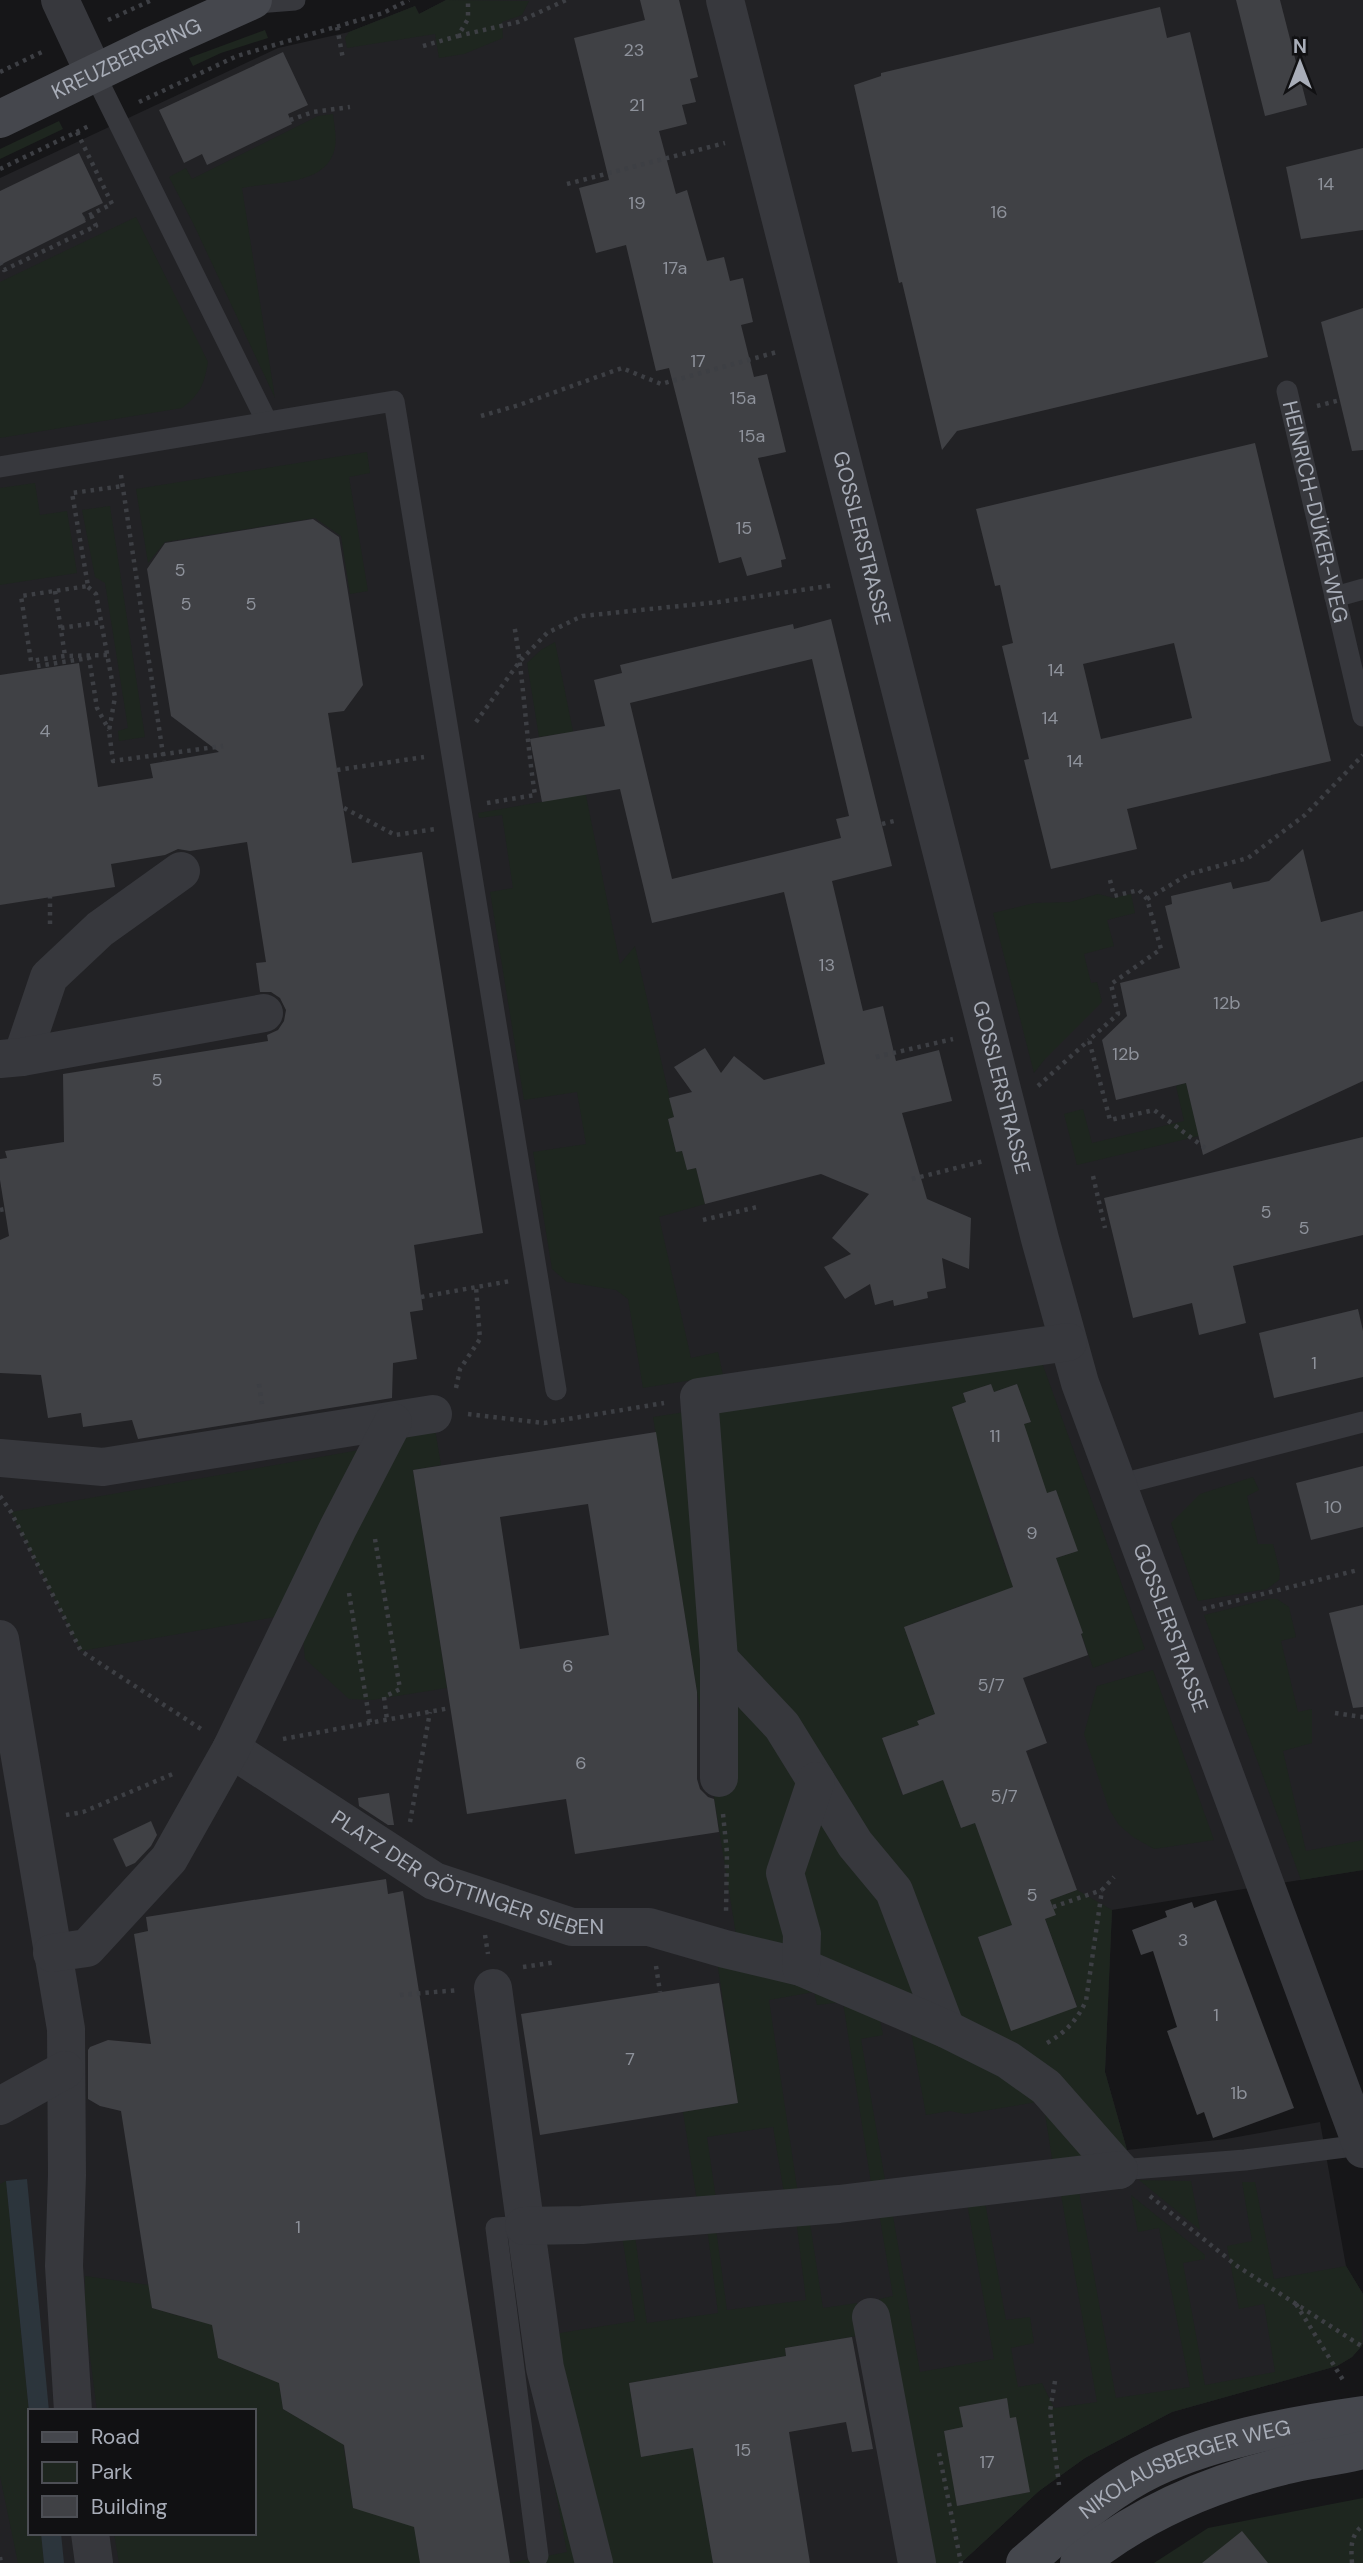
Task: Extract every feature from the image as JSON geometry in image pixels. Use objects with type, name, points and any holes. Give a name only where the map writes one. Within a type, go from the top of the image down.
[{"type":"street","points":[[60,0],[94,73]]},
{"type":"street","name":"GOSSLERSTRASSE","points":[[725,0],[1080,1383],[1362,2147]]},
{"type":"street","name":"KREUZBERGRING","points":[[0,120],[248,2]]},
{"type":"street","points":[[11,1058],[49,977],[100,929],[181,871]]},
{"type":"street","points":[[11,1058],[264,1013]]},
{"type":"street","points":[[719,1778],[719,1660],[699,1397],[1068,1342]]},
{"type":"street","points":[[0,1458],[103,1467],[443,1413]]},
{"type":"street","points":[[52,1953],[88,1948],[169,1859],[231,1749],[338,1528],[393,1422]]},
{"type":"street","points":[[0,1639],[5,1699],[66,2029],[67,2175],[64,2266],[73,2409]]},
{"type":"street","points":[[719,1660],[782,1726],[855,1844],[894,1891],[946,2029]]},
{"type":"street","name":"PLATZ DER GÖTTINGER SIEBEN","points":[[231,1749],[434,1881],[572,1927],[649,1927],[801,1967],[946,2029],[1008,2060],[1046,2087],[1119,2170]]},
{"type":"street","points":[[801,1967],[802,1934],[785,1873],[816,1781]]},
{"type":"street","points":[[493,1988],[545,2368],[594,2563]]},
{"type":"street","points":[[0,2106],[65,2070]]},
{"type":"street","points":[[524,2226],[582,2225],[839,2204],[1119,2170]]},
{"type":"street","points":[[871,2317],[917,2563]]},
{"type":"street","name":"NIKOLAUSBERGER WEG","points":[[1025,2563],[1098,2503],[1139,2476],[1164,2464],[1354,2399]]},
{"type":"street","name":"NIKOLAUSBERGER WEG","points":[[1079,2563],[1101,2545],[1161,2508],[1227,2481],[1286,2465],[1363,2450]]},
{"type":"street","points":[[90,2535],[94,2563]]},
{"type":"lane","points":[[248,2],[295,0]]},
{"type":"lane","points":[[94,73],[267,422]]},
{"type":"lane","name":"HEINRICH-DÜKER-WEG","points":[[1287,391],[1363,716]]},
{"type":"lane","points":[[0,467],[394,401],[556,1390]]},
{"type":"lane","points":[[1335,597],[1363,589]]},
{"type":"lane","points":[[1118,1485],[1363,1422]]},
{"type":"lane","points":[[1119,2170],[1362,2147]]},
{"type":"lane","points":[[524,2226],[496,2228],[538,2556]]},
{"type":"path","points":[[0,169],[237,56],[383,13],[409,0]]},
{"type":"path","points":[[458,36],[468,19],[468,0]]},
{"type":"path","points":[[423,46],[518,22],[566,0]]},
{"type":"path","points":[[337,27],[343,59]]},
{"type":"path","points":[[290,120],[313,112],[351,107]]},
{"type":"path","points":[[76,132],[112,204],[84,218]]},
{"type":"path","points":[[567,184],[759,133]]},
{"type":"path","points":[[1,259],[4,270],[96,226],[91,215]]},
{"type":"path","points":[[481,416],[622,368],[661,384],[814,342]]},
{"type":"path","points":[[117,446],[164,761]]},
{"type":"path","points":[[123,486],[72,493],[88,586],[96,594],[115,697],[109,731],[113,761],[223,746]]},
{"type":"path","points":[[520,661],[547,633],[582,616],[732,600],[844,583],[873,575]]},
{"type":"path","points":[[88,586],[21,596],[32,661],[65,656],[107,655]]},
{"type":"path","points":[[54,591],[65,656]]},
{"type":"path","points":[[61,628],[101,622]]},
{"type":"path","points":[[344,808],[395,835],[535,795],[526,739],[520,661],[514,624]]},
{"type":"path","points":[[37,666],[89,658],[97,708],[109,731]]},
{"type":"path","points":[[1147,899],[1189,874],[1248,858],[1306,815],[1363,755]]},
{"type":"path","points":[[1009,1113],[1118,1014],[1111,984],[1161,949],[1147,899],[1139,891],[1114,896],[1110,880]]},
{"type":"path","points":[[876,1057],[988,1031]]},
{"type":"path","points":[[1089,1040],[1110,1120],[1154,1110],[1209,1151]]},
{"type":"path","points":[[912,1179],[1019,1152]]},
{"type":"path","points":[[1093,1176],[1105,1228]]},
{"type":"path","points":[[703,1220],[757,1207]]},
{"type":"path","points":[[421,1297],[536,1277]]},
{"type":"path","points":[[477,1287],[480,1339],[460,1369],[443,1413],[544,1423],[699,1397]]},
{"type":"path","points":[[365,1476],[400,1689],[384,1697],[387,1720]]},
{"type":"path","points":[[0,1496],[11,1512],[80,1651],[231,1749]]},
{"type":"path","points":[[338,1528],[370,1723]]},
{"type":"path","points":[[1167,1618],[1358,1570]]},
{"type":"path","points":[[62,1816],[83,1812],[231,1749],[450,1708]]},
{"type":"path","points":[[403,1860],[430,1712]]},
{"type":"path","points":[[1335,1713],[1363,1717]]},
{"type":"path","points":[[719,1778],[727,1853],[725,1949]]},
{"type":"path","points":[[1053,1907],[1102,1890],[1114,1877]]},
{"type":"path","points":[[1008,2060],[1034,2050],[1062,2034],[1079,2016],[1086,2001],[1102,1890]]},
{"type":"path","points":[[1119,2170],[1237,2266],[1363,2347]]},
{"type":"path","points":[[1295,2303],[1354,2399]]},
{"type":"path","points":[[1055,2381],[1050,2411],[1059,2487]]},
{"type":"path","points":[[939,2453],[961,2563]]},
{"type":"path","points":[[1352,2563],[1351,2545],[1354,2533],[1363,2525]]},
{"type":"path","points":[[0,2557],[1,2563]]},
{"type":"shaded area","points":[[446,0],[1363,0],[1363,1870],[1112,1910],[1105,2072],[1127,2150],[1226,2139],[1320,2122],[1346,2266],[1363,2294],[1363,2344],[1352,2357],[1337,2366],[1172,2412],[1085,2458],[1039,2491],[961,2563],[0,2563],[0,178],[278,48],[349,32],[415,6],[419,14]]},
{"type":"shaded area","points":[[27,2179],[49,2409],[29,2409],[6,2181]]},
{"type":"shaded area","points":[[41,2535],[61,2535],[64,2563],[44,2563]]},
{"type":"green space","points":[[446,0],[529,1],[522,15],[502,22],[503,38],[464,54],[439,58],[435,34],[347,48],[345,38],[349,32],[415,6],[419,14]]},
{"type":"green space","points":[[265,30],[268,38],[221,53],[193,66],[189,58]]},
{"type":"green space","points":[[333,114],[335,147],[330,160],[322,169],[297,180],[242,188],[275,398],[169,177],[186,168],[192,179],[318,116]]},
{"type":"green space","points":[[59,121],[63,129],[0,159],[0,149]]},
{"type":"green space","points":[[136,217],[208,362],[200,388],[182,408],[0,438],[0,282]]},
{"type":"green space","points":[[367,452],[370,473],[349,477],[368,591],[350,594],[341,536],[315,518],[165,542],[148,563],[136,489]]},
{"type":"green space","points":[[35,483],[40,515],[67,511],[77,573],[0,585],[0,488]]},
{"type":"green space","points":[[110,506],[145,737],[119,741],[118,731],[128,728],[105,583],[95,577],[82,510]]},
{"type":"green space","points":[[555,642],[620,964],[635,946],[674,1117],[668,1119],[676,1152],[682,1151],[687,1169],[696,1168],[705,1204],[659,1217],[691,1358],[718,1352],[723,1375],[643,1388],[628,1299],[616,1290],[567,1282],[552,1269],[533,1152],[586,1144],[577,1092],[524,1100],[490,892],[513,888],[502,815],[479,818],[478,813],[575,796],[564,733],[539,737],[527,663]]},
{"type":"green space","points":[[1098,894],[1114,898],[1131,894],[1135,913],[1107,920],[1114,946],[1084,954],[1091,983],[1097,982],[1102,1002],[1034,1073],[993,913],[1034,903],[1070,902]]},
{"type":"green space","points":[[1186,1083],[1199,1136],[1077,1165],[1064,1114],[1083,1109],[1092,1143],[1184,1121],[1176,1086]]},
{"type":"green space","points":[[1040,1357],[1145,1649],[1093,1668],[1066,1588],[973,1601],[904,1627],[935,1714],[918,1720],[919,1725],[882,1738],[902,1795],[943,1780],[961,1828],[975,1823],[1014,1924],[978,1938],[1011,2030],[1077,2006],[1045,1919],[1055,1915],[1050,1900],[1077,1890],[1112,1910],[1105,2072],[1127,2150],[1053,2165],[1043,2101],[965,2114],[950,2111],[926,2115],[911,2032],[880,2019],[883,2035],[861,2039],[886,2186],[871,2183],[843,2002],[817,2005],[814,1992],[769,2000],[798,2194],[784,2193],[773,2127],[707,2137],[716,2199],[697,2201],[683,2112],[738,2103],[716,1954],[737,1941],[653,1417]],"holes":[[[991,1384],[994,1392],[1017,1384],[1031,1422],[1024,1424],[973,1467],[952,1407],[966,1402],[963,1393]],[[1056,1490],[1077,1551],[1008,1575],[987,1515]]]},
{"type":"green space","points":[[435,1429],[441,1465],[413,1470],[447,1688],[372,1700],[349,1699],[305,1659],[302,1628],[407,1433]]},
{"type":"green space","points":[[365,1449],[281,1616],[81,1651],[11,1512]]},
{"type":"green space","points":[[1253,1477],[1259,1490],[1247,1496],[1258,1544],[1273,1544],[1280,1572],[1279,1580],[1267,1589],[1198,1601],[1171,1523],[1200,1494]]},
{"type":"green space","points":[[1277,1599],[1289,1607],[1296,1637],[1281,1641],[1298,1712],[1312,1709],[1312,1743],[1283,1751],[1306,1851],[1363,1840],[1363,1870],[1301,1880],[1204,1615]]},
{"type":"green space","points":[[1153,1670],[1214,1840],[1154,1849],[1119,1825],[1109,1809],[1084,1734],[1097,1686]]},
{"type":"green space","points":[[1139,2180],[1191,2181],[1200,2230]]},
{"type":"green space","points":[[6,2181],[29,2409],[28,2535],[41,2535],[44,2563],[18,2563],[0,2476],[0,2184]]},
{"type":"green space","points":[[1242,2182],[1255,2182],[1274,2279],[1346,2266],[1363,2294],[1362,2346],[1352,2357],[1337,2366],[1172,2412],[1085,2458],[1039,2491],[961,2563],[927,2563],[879,2299],[893,2296],[879,2213],[893,2216],[920,2372],[994,2359],[967,2203],[985,2202],[1006,2320],[1030,2317],[1034,2343],[1011,2348],[1018,2387],[1042,2383],[1054,2408],[1097,2402],[1060,2189],[1078,2186],[1116,2398],[1190,2387],[1159,2228],[1138,2232],[1131,2195],[1205,2255],[1205,2259],[1183,2263],[1205,2385],[1275,2372],[1264,2304],[1239,2309],[1227,2246],[1252,2241]],"holes":[[[1006,2399],[1010,2418],[1016,2418],[1029,2492],[958,2506],[944,2431],[963,2427],[960,2407]]]},
{"type":"green space","points":[[796,2219],[810,2223],[823,2308],[857,2303],[863,2335],[785,2348],[786,2356],[629,2383],[641,2457],[693,2448],[713,2563],[510,2563],[567,2552],[533,2371],[560,2333],[635,2321],[622,2235],[635,2236],[647,2323],[718,2313],[707,2227],[716,2229],[727,2310],[806,2300]]},
{"type":"green space","points":[[85,2276],[149,2285],[152,2308],[196,2321],[208,2299],[218,2358],[262,2376],[273,2347],[283,2409],[329,2436],[336,2398],[353,2508],[409,2494],[420,2563],[119,2563],[114,2535],[256,2535],[256,2409],[97,2409],[85,2317]]},
{"type":"green space","points":[[1363,2498],[1363,2563],[1154,2563],[1208,2528]]},
{"type":"building","points":[[640,0],[679,0],[698,77],[690,79],[696,102],[682,105],[687,124],[659,131],[676,194],[687,190],[707,261],[724,257],[730,281],[743,278],[753,322],[741,325],[754,377],[767,374],[786,452],[758,458],[786,559],[781,560],[782,567],[747,576],[741,557],[719,563],[669,368],[656,371],[626,245],[596,253],[579,188],[609,180],[574,38],[645,20]]},
{"type":"building","points":[[1236,0],[1280,0],[1307,105],[1265,116]]},
{"type":"building","points":[[1160,7],[1167,38],[1190,32],[1268,357],[957,431],[942,450],[902,282],[899,283],[854,85],[881,76],[881,73]]},
{"type":"building","points":[[283,52],[308,105],[288,114],[292,124],[207,165],[202,154],[184,163],[159,110]]},
{"type":"building","points":[[1363,148],[1363,230],[1301,239],[1286,167]]},
{"type":"building","points":[[79,153],[103,203],[82,213],[86,222],[0,265],[0,191]]},
{"type":"building","points":[[1363,308],[1363,450],[1352,451],[1321,322]]},
{"type":"building","points":[[1255,443],[1331,761],[1127,809],[1137,849],[1051,869],[1024,760],[1029,759],[1002,646],[1013,643],[1000,585],[995,586],[976,509]],"holes":[[[1174,643],[1192,718],[1101,739],[1083,664]]]},
{"type":"building","points":[[313,519],[339,537],[363,685],[344,711],[328,713],[352,863],[422,852],[483,1233],[414,1245],[423,1310],[410,1312],[417,1359],[393,1363],[392,1398],[138,1439],[132,1420],[83,1427],[81,1413],[48,1418],[41,1375],[0,1373],[0,1240],[9,1236],[0,1180],[0,1159],[7,1158],[5,1151],[64,1142],[63,1074],[268,1041],[267,1035],[278,1030],[284,1021],[286,1010],[280,998],[271,992],[260,992],[256,963],[266,962],[247,842],[190,851],[178,849],[165,855],[111,864],[115,887],[0,905],[0,675],[79,663],[98,787],[153,778],[150,764],[219,752],[171,716],[147,569],[165,543]]},
{"type":"building","points":[[831,619],[892,866],[832,881],[863,1011],[883,1006],[896,1061],[939,1050],[952,1101],[902,1113],[927,1199],[971,1218],[969,1269],[942,1258],[946,1288],[927,1292],[928,1298],[894,1306],[893,1300],[875,1305],[870,1284],[845,1299],[824,1267],[851,1254],[832,1238],[869,1194],[821,1174],[705,1204],[696,1168],[687,1170],[682,1151],[676,1152],[668,1119],[674,1117],[669,1098],[692,1092],[674,1067],[705,1048],[721,1073],[734,1056],[764,1080],[825,1064],[784,892],[652,923],[620,789],[542,802],[530,739],[605,726],[594,680],[622,673],[620,665],[793,624],[794,629]],"holes":[[[812,659],[849,816],[836,819],[841,838],[672,879],[630,703]]]},
{"type":"building","points":[[1303,849],[1321,922],[1363,911],[1363,1081],[1203,1155],[1186,1083],[1116,1100],[1102,1040],[1127,1016],[1120,983],[1180,968],[1165,906],[1172,904],[1171,896],[1231,882],[1233,889],[1269,881]]},
{"type":"building","points":[[1363,1137],[1363,1235],[1233,1266],[1246,1323],[1199,1335],[1192,1303],[1133,1318],[1104,1198]]},
{"type":"building","points":[[1358,1309],[1363,1331],[1363,1377],[1274,1398],[1259,1333]]},
{"type":"building","points":[[991,1384],[994,1392],[1017,1384],[1031,1422],[1024,1424],[1047,1493],[1056,1490],[1078,1551],[1056,1558],[1083,1633],[1081,1634],[1088,1655],[1023,1678],[1047,1743],[1026,1751],[1077,1890],[1050,1900],[1056,1915],[1045,1919],[1077,2007],[1011,2031],[978,1937],[1012,1925],[975,1823],[961,1828],[943,1780],[903,1795],[882,1738],[919,1725],[917,1721],[935,1714],[904,1627],[1013,1587],[952,1407],[966,1402],[963,1393]]},
{"type":"building","points":[[656,1432],[697,1692],[697,1779],[700,1789],[714,1799],[719,1832],[575,1854],[566,1799],[467,1814],[413,1470]],"holes":[[[588,1504],[609,1635],[520,1649],[500,1517]]]},
{"type":"building","points":[[1363,1466],[1363,1527],[1311,1540],[1296,1483]]},
{"type":"building","points":[[1363,1605],[1363,1707],[1353,1708],[1329,1613]]},
{"type":"building","points":[[389,1793],[394,1825],[388,1825],[359,1806],[358,1798]]},
{"type":"building","points":[[151,1821],[157,1835],[135,1863],[126,1867],[113,1839]]},
{"type":"building","points":[[386,1879],[388,1894],[403,1891],[510,2563],[420,2563],[414,2527],[353,2508],[344,2445],[283,2409],[279,2383],[218,2358],[212,2325],[152,2308],[121,2111],[100,2106],[88,2099],[90,2047],[108,2040],[151,2044],[134,1934],[148,1931],[146,1917]]},
{"type":"building","points":[[1216,1900],[1294,2108],[1213,2138],[1204,2112],[1197,2115],[1167,2031],[1177,2027],[1153,1951],[1141,1955],[1132,1930],[1167,1917],[1165,1911],[1192,1902],[1194,1908]]},
{"type":"building","points":[[719,1983],[738,2103],[540,2135],[521,2014]]},
{"type":"building","points":[[852,2337],[873,2449],[852,2452],[846,2422],[789,2432],[810,2563],[713,2563],[693,2448],[641,2457],[629,2383],[786,2356],[785,2348]]},
{"type":"building","points":[[1007,2398],[1010,2418],[1016,2417],[1030,2492],[957,2506],[944,2431],[963,2427],[959,2407]]},
{"type":"building","points":[[1242,2531],[1268,2563],[1202,2563]]}]
